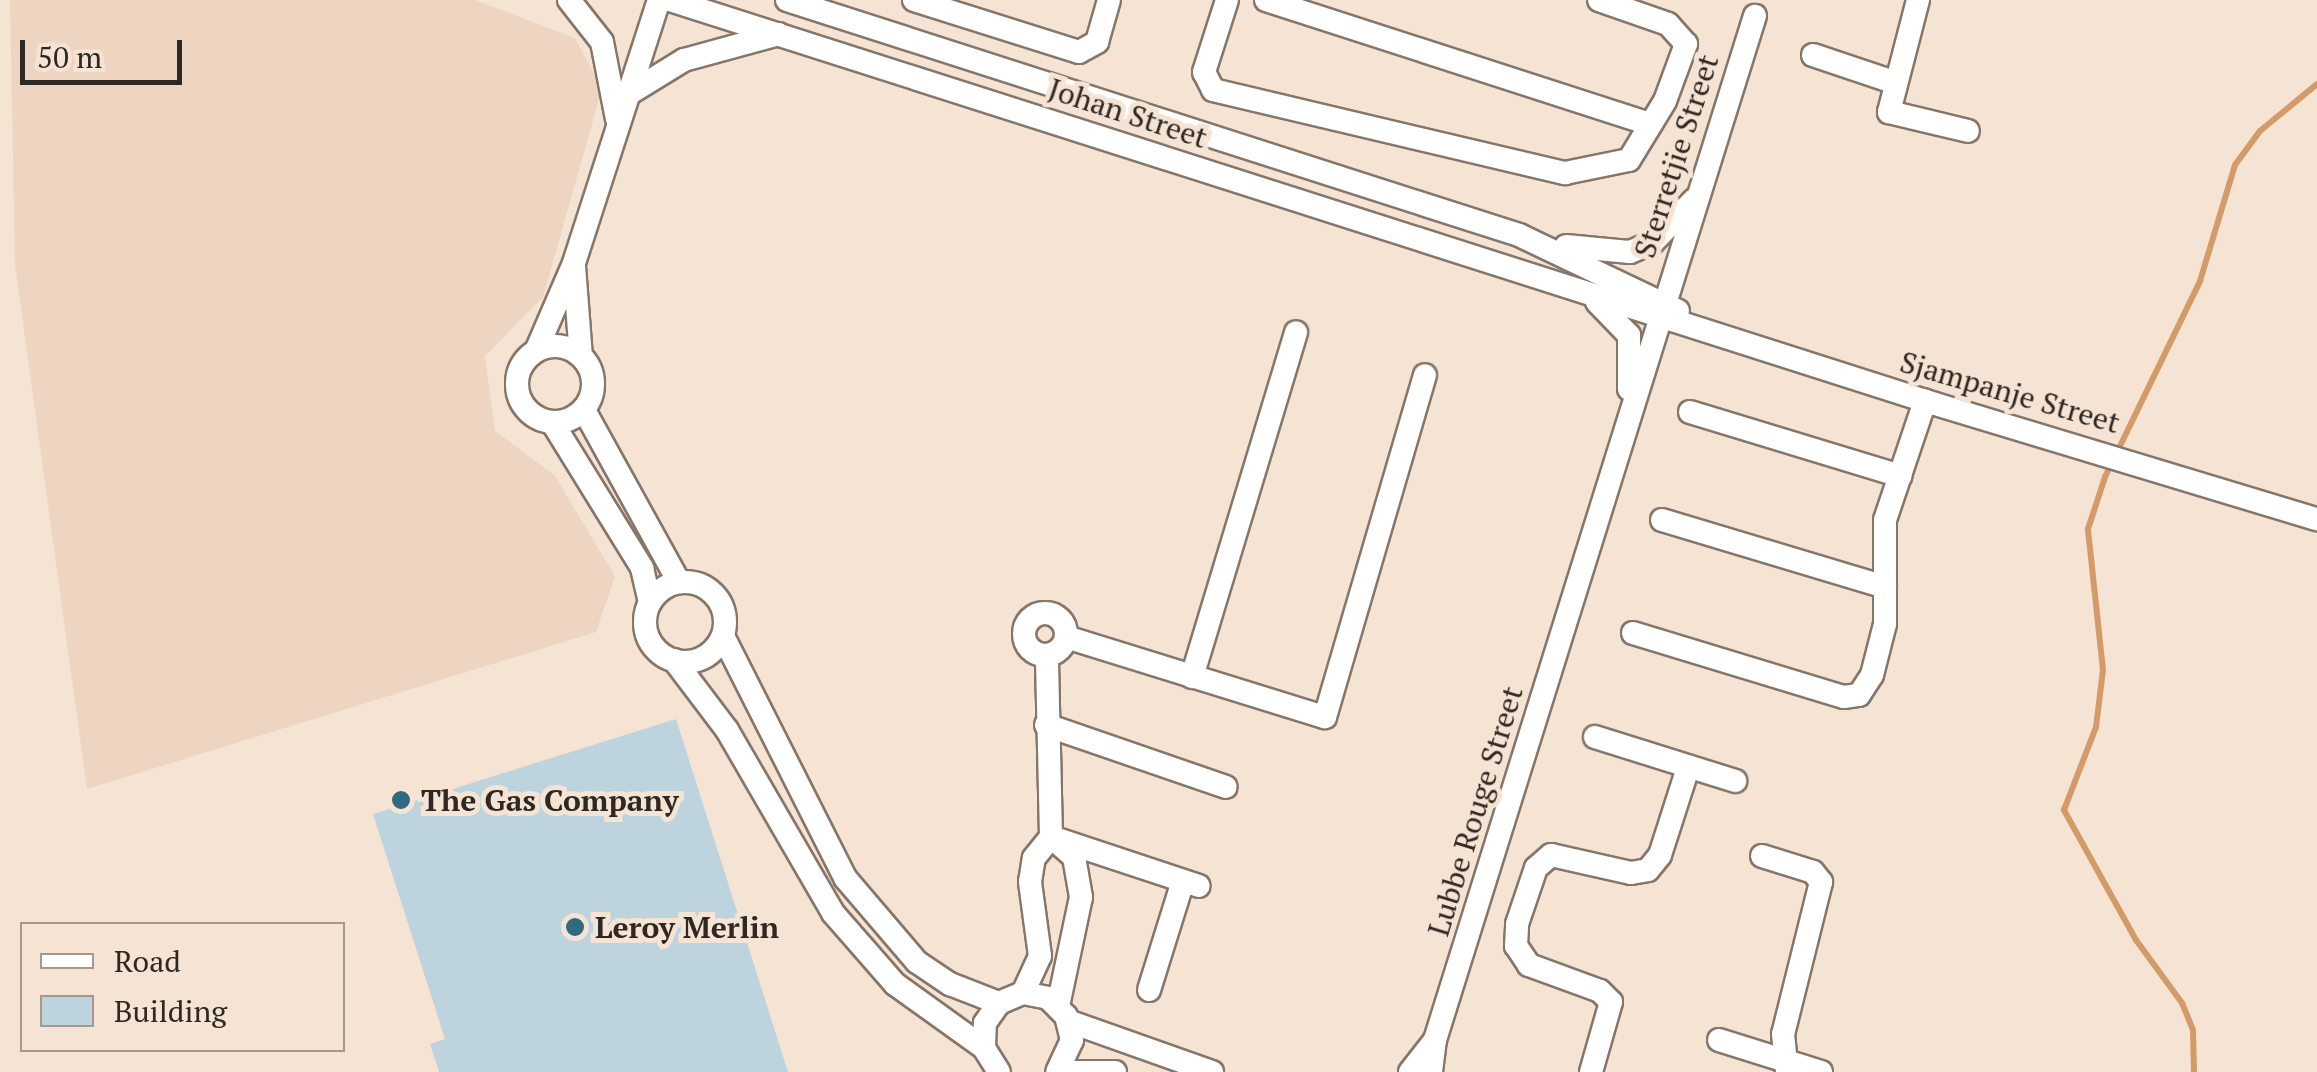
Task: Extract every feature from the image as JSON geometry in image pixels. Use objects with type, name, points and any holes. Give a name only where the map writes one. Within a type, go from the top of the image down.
[{"type":"street","points":[[569,0],[602,42],[618,123]]},
{"type":"street","points":[[659,0],[574,263],[536,351],[520,369],[518,392],[530,413],[552,422],[642,568],[650,602],[648,636],[674,660],[727,730],[843,925],[894,984],[984,1048],[997,1071]]},
{"type":"street","name":"Johan Street","points":[[670,0],[1568,284],[1661,309]]},
{"type":"street","name":"Johan Street","points":[[787,0],[1519,235],[1630,252],[1654,242],[1694,200]]},
{"type":"street","points":[[914,0],[1079,52],[1097,42],[1109,0]]},
{"type":"street","points":[[1227,0],[1204,72],[1212,90],[1228,97],[1565,173],[1630,160],[1651,124],[1686,44],[1668,24],[1599,0]]},
{"type":"street","points":[[1266,0],[1651,124]]},
{"type":"street","points":[[1918,0],[1886,102],[1897,118],[1968,131]]},
{"type":"street","name":"Sterretjie Street","points":[[1661,309],[1758,8]]},
{"type":"street","name":"Sterretjie Street","points":[[1661,309],[1758,8]]},
{"type":"street","points":[[627,95],[684,60],[778,34]]},
{"type":"street","points":[[1813,55],[1892,82]]},
{"type":"street","name":"Johan Street","points":[[1519,235],[1661,309]]},
{"type":"street","points":[[574,263],[581,356],[593,377],[584,410],[679,582],[712,592],[724,613],[723,636],[863,902],[917,962],[950,984],[1000,1003]]},
{"type":"street","name":"Johan Street","points":[[1568,284],[1623,324],[1632,352],[1629,389]]},
{"type":"street","name":"Sjampanje Street","points":[[1661,309],[1925,401],[2094,447],[2317,519]]},
{"type":"street","name":"Lubbe Rouge Street","points":[[1572,600],[1572,578],[1629,389],[1661,309]]},
{"type":"street","name":"Lubbe Rouge Street","points":[[1432,1072],[1436,1040],[1661,309]]},
{"type":"street","points":[[1192,677],[1296,332]]},
{"type":"street","points":[[536,351],[560,346],[581,356]]},
{"type":"street","points":[[1066,638],[1325,716],[1425,375]]},
{"type":"street","points":[[1632,632],[1853,698],[1866,688],[1880,654],[1885,520],[1925,401]]},
{"type":"street","points":[[552,422],[584,410]]},
{"type":"street","points":[[1690,412],[1900,476]]},
{"type":"street","points":[[1662,520],[1884,587]]},
{"type":"street","points":[[650,602],[679,582]]},
{"type":"street","points":[[1047,655],[1026,642],[1033,617],[1059,618],[1066,638]]},
{"type":"street","points":[[674,660],[708,655],[723,636]]},
{"type":"street","points":[[984,1048],[985,1023],[1000,1003],[1023,993],[1040,956],[1032,870],[1050,837],[1047,655],[1066,638]]},
{"type":"street","points":[[1046,725],[1226,787]]},
{"type":"street","points":[[1595,737],[1736,782]]},
{"type":"street","points":[[1590,1072],[1611,1002],[1600,991],[1530,965],[1516,946],[1517,924],[1536,868],[1551,855],[1631,873],[1648,870],[1660,855],[1688,768]]},
{"type":"street","points":[[1050,837],[1191,883],[1149,990]]},
{"type":"street","points":[[1050,837],[1074,857],[1082,896],[1064,1014],[1070,1053],[1056,1072]]},
{"type":"street","points":[[1762,856],[1813,872],[1822,888],[1782,1034],[1786,1066]]},
{"type":"street","points":[[1023,993],[1064,1014],[1212,1072]]},
{"type":"street","name":"Lubbe Rouge Street","points":[[1410,1072],[1436,1040]]},
{"type":"street","points":[[1719,1040],[1786,1066],[1821,1072]]},
{"type":"street","points":[[1074,1072],[1115,1072]]},
{"type":"shaded area","points":[[10,0],[475,0],[575,38],[602,89],[543,297],[485,356],[495,431],[555,476],[615,576],[596,632],[87,789],[15,265]]},
{"type":"building","name":"Leroy Merlin","points":[[676,719],[788,1072],[439,1072],[430,1044],[445,1039],[373,814]]},
{"type":"waterway","points":[[2194,1072],[2193,1030],[2182,1003],[2136,940],[2064,810],[2096,727],[2103,670],[2088,529],[2105,477],[2200,281],[2235,165],[2260,131],[2317,84]]},
{"type":"place","name":"The Gas Company","points":[[401,800]]},
{"type":"place","name":"Leroy Merlin","points":[[575,927]]}]
